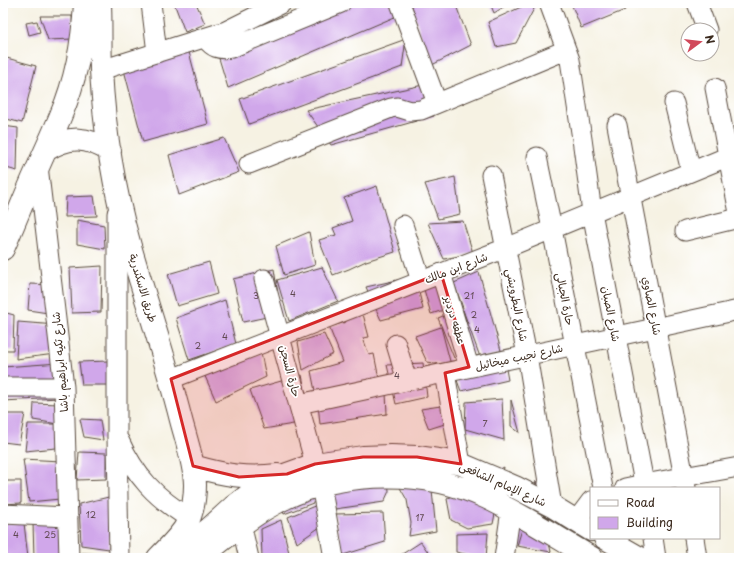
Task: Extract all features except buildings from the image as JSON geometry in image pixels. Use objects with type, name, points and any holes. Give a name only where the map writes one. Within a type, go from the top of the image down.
[{"type":"main road","points":[[3,250],[8,231],[62,115],[79,60],[86,3]]},
{"type":"main road","name":"طريق الاسكندرية","points":[[100,3],[101,70],[106,125],[117,188],[130,244],[170,379],[193,466],[195,484],[194,505],[184,529],[158,558]]},
{"type":"main road","points":[[42,158],[56,144],[67,140],[89,141],[100,145],[110,152]]},
{"type":"main road","name":"شارع الإمام الشافعى","points":[[177,558],[232,507],[255,490],[287,474],[315,464],[363,458],[391,456],[417,457],[461,464],[515,487],[552,506],[583,525]]},
{"type":"main road","points":[[193,466],[216,473],[239,477],[263,477],[287,474]]},
{"type":"main road","name":"شارع الإمام الشافعى","points":[[200,558],[241,524],[266,508],[293,495],[321,485],[348,479],[376,476],[432,480],[460,487],[479,494],[511,510],[564,549],[592,558]]},
{"type":"main road","points":[[607,539],[640,558]]},
{"type":"street","points":[[151,3],[157,53]]},
{"type":"street","points":[[101,70],[226,31],[282,3]]},
{"type":"street","points":[[205,38],[211,46],[221,49],[231,48],[341,3]]},
{"type":"street","points":[[400,3],[437,103]]},
{"type":"street","name":"شارع الصبان","points":[[549,3],[570,60],[592,212],[644,486]]},
{"type":"street","points":[[697,3],[704,22]]},
{"type":"street","points":[[249,164],[391,108],[397,107],[410,111],[421,110],[566,50]]},
{"type":"street","points":[[715,88],[734,154],[739,213]]},
{"type":"street","points":[[674,103],[691,171]]},
{"type":"street","name":"شارع الصاوي","points":[[617,125],[685,482]]},
{"type":"street","name":"شارع ابن مالك","points":[[170,379],[506,248],[734,154]]},
{"type":"street","name":"حارة الجبالى","points":[[537,157],[603,487]]},
{"type":"street","name":"شارع تكيه ابراهيم باشا","points":[[42,158],[64,387],[69,558]]},
{"type":"street","name":"شارع البطرويشي","points":[[491,175],[527,355],[552,506]]},
{"type":"street","points":[[117,188],[117,437],[119,558]]},
{"type":"street","points":[[685,231],[739,218]]},
{"type":"street","points":[[404,225],[421,281]]},
{"type":"street","name":"عطفه دردير","points":[[441,273],[469,367]]},
{"type":"street","name":"حارة السجن","points":[[264,279],[315,464]]},
{"type":"street","name":"شارع نجيب ميخائيل","points":[[299,404],[739,310]]},
{"type":"street","points":[[396,344],[407,381]]},
{"type":"street","points":[[445,373],[461,464]]},
{"type":"street","points":[[3,387],[64,387]]},
{"type":"street","points":[[117,437],[125,453],[146,484],[159,497],[189,518]]},
{"type":"street","points":[[644,486],[685,482],[739,467]]},
{"type":"street","points":[[321,485],[334,558]]},
{"type":"street","points":[[583,525],[590,504]]},
{"type":"street","points":[[504,558],[511,510]]},
{"type":"street","points":[[3,514],[68,517]]},
{"type":"street","points":[[241,524],[249,558]]},
{"type":"street","points":[[653,539],[656,558]]},
{"type":"street","points":[[694,539],[697,558]]},
{"type":"highlighted area","points":[[441,273],[469,367],[445,373],[461,464],[417,457],[363,457],[315,464],[287,474],[239,477],[193,466],[171,379]]}]
